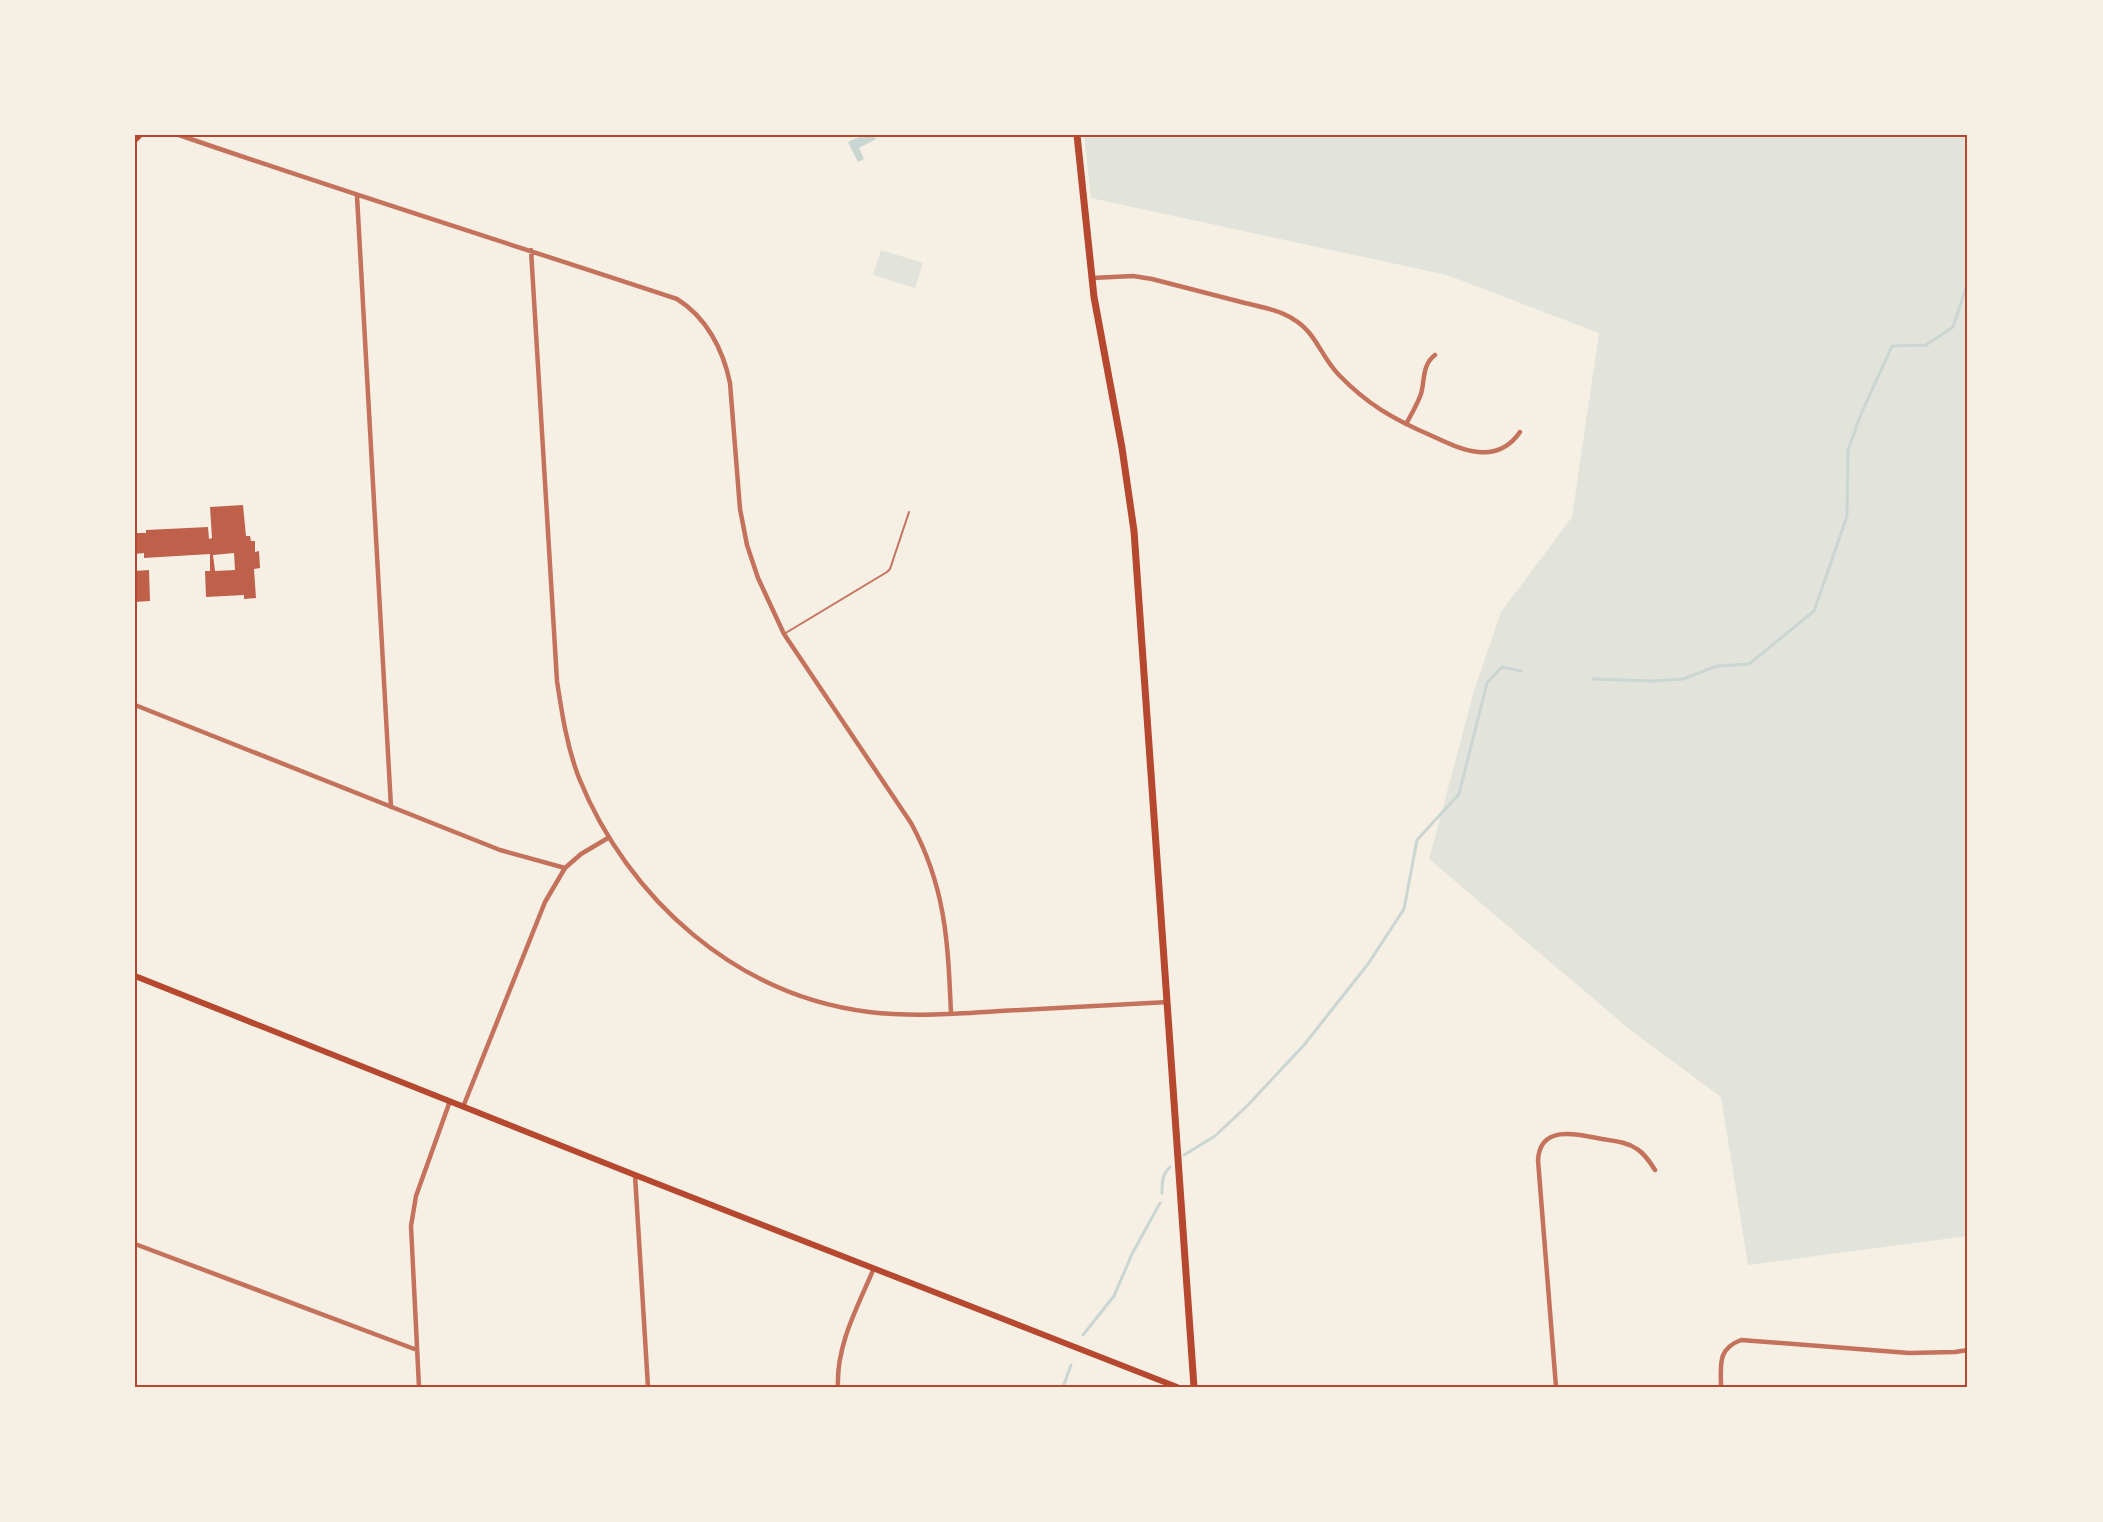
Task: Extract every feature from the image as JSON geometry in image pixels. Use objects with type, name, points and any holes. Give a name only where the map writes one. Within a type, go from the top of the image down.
[{"type":"main road","points":[[135,139],[139,135]]},
{"type":"main road","points":[[1077,135],[1097,316],[1129,485],[1134,531],[1194,1387]]},
{"type":"main road","points":[[135,976],[1177,1387]]},
{"type":"street","points":[[179,135],[357,196],[531,250],[677,299],[696,313],[708,328],[724,359],[730,382],[737,487],[747,545],[758,578],[784,634],[911,823],[927,855],[938,888],[947,933],[951,1014]]},
{"type":"street","points":[[357,196],[391,807]]},
{"type":"street","points":[[531,250],[558,690],[566,734],[579,777],[608,838],[630,871],[672,916],[715,951],[757,977],[794,993],[849,1009],[870,1012],[951,1014],[1168,1002]]},
{"type":"street","points":[[1092,278],[1133,276],[1152,279],[1264,308],[1293,318],[1317,340],[1336,372],[1378,410],[1459,449],[1476,452],[1495,451],[1515,440],[1520,432]]},
{"type":"street","points":[[1406,424],[1421,393],[1424,370],[1428,361],[1435,355]]},
{"type":"street","points":[[135,705],[500,850],[565,868]]},
{"type":"street","points":[[464,1107],[545,902],[565,868],[581,854],[608,838]]},
{"type":"street","points":[[419,1387],[411,1226],[416,1196],[450,1101]]},
{"type":"street","points":[[1556,1387],[1538,1160],[1541,1146],[1551,1137],[1568,1133],[1623,1142],[1642,1153],[1655,1170]]},
{"type":"street","points":[[635,1175],[648,1387]]},
{"type":"street","points":[[135,1244],[417,1350]]},
{"type":"street","points":[[838,1387],[838,1370],[843,1343],[874,1268]]},
{"type":"street","points":[[1721,1387],[1724,1353],[1729,1346],[1741,1340],[1910,1353],[1968,1350]]},
{"type":"lane","points":[[784,634],[887,572],[909,512]]},
{"type":"shaded area","points":[[863,135],[874,135],[876,139],[859,148],[864,159],[858,162],[848,142]]},
{"type":"shaded area","points":[[1084,135],[1968,135],[1968,1236],[1748,1265],[1721,1097],[1629,1029],[1429,859],[1474,691],[1501,612],[1572,517],[1599,333],[1447,275],[1091,198]]},
{"type":"shaded area","points":[[881,250],[923,263],[915,288],[873,275]]},
{"type":"building","points":[[243,505],[246,536],[250,536],[251,541],[255,541],[255,552],[259,551],[260,568],[254,569],[256,598],[244,599],[244,595],[206,597],[205,571],[210,571],[210,554],[144,558],[144,553],[135,554],[135,533],[146,533],[146,530],[208,527],[209,539],[212,538],[210,507]],"holes":[[[234,553],[235,570],[215,571],[213,555]]]},
{"type":"building","points":[[149,570],[150,601],[135,602],[135,571]]},
{"type":"waterway","points":[[1593,679],[1653,681],[1683,679],[1717,666],[1749,664],[1814,611],[1847,516],[1848,450],[1861,414],[1892,346],[1926,345],[1953,327],[1968,282]]},
{"type":"waterway","points":[[1184,1155],[1215,1136],[1247,1106],[1304,1045],[1368,964],[1404,909],[1417,840],[1459,794],[1487,683],[1502,667],[1521,671]]},
{"type":"waterway","points":[[1162,1193],[1162,1182],[1170,1167]]},
{"type":"waterway","points":[[1083,1335],[1114,1296],[1132,1254],[1160,1203]]},
{"type":"waterway","points":[[1063,1387],[1071,1365]]}]
